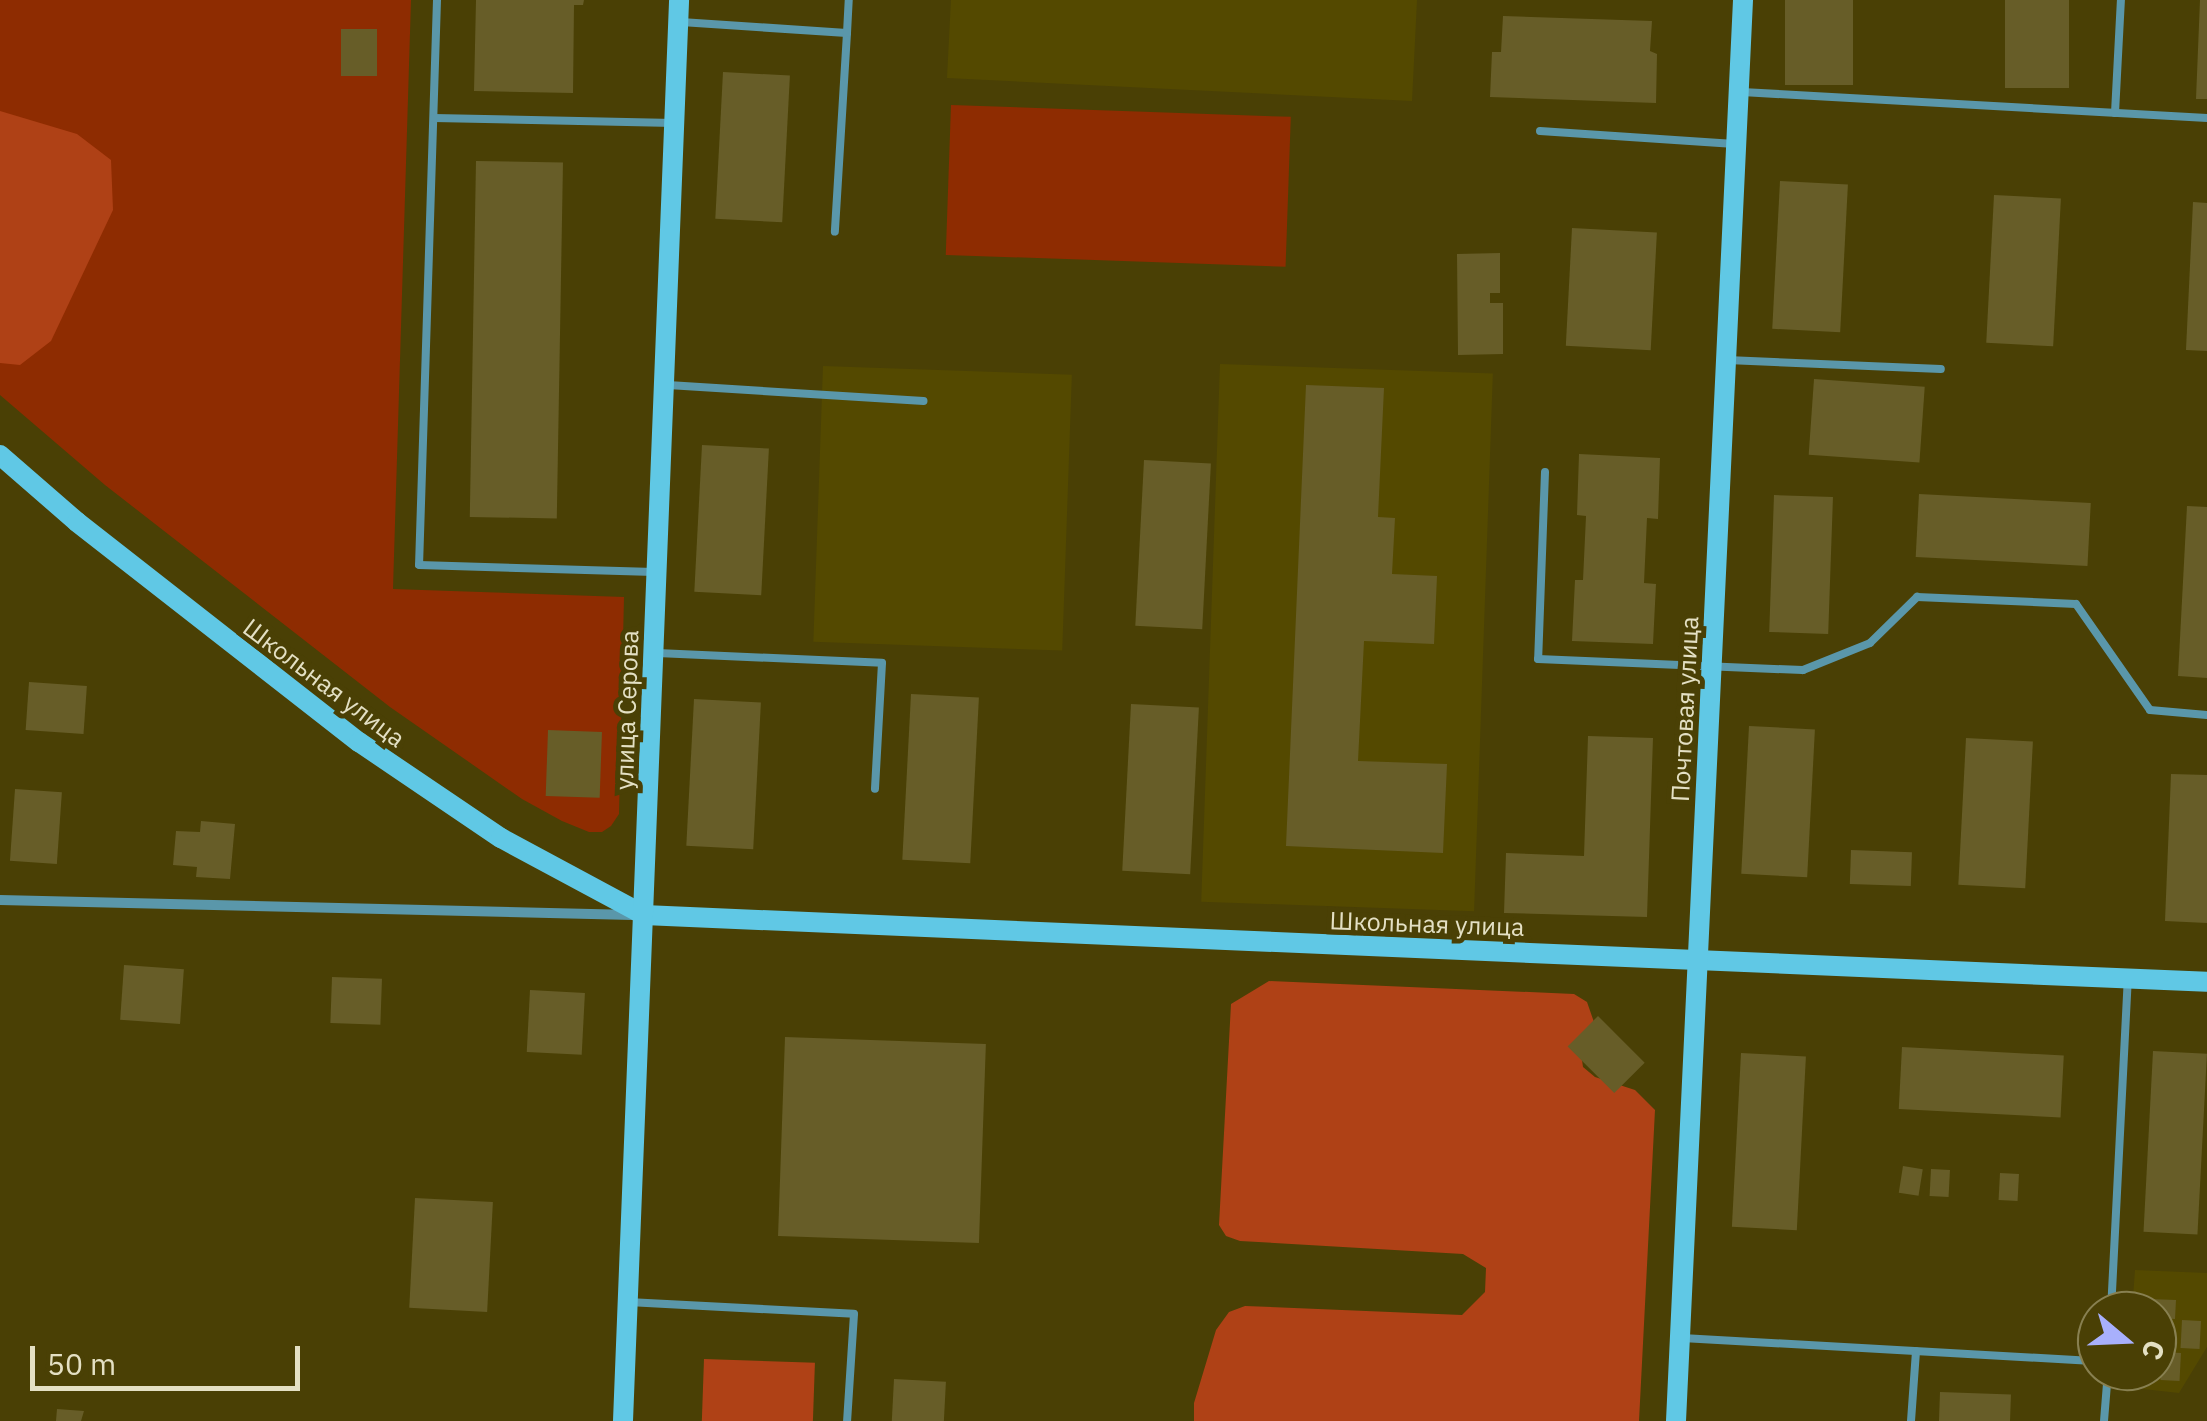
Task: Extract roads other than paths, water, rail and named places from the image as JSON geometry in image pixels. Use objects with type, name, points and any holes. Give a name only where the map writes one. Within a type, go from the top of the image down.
[{"type":"main road","name":"улица Серова","points":[[623,1421],[679,0]]},
{"type":"main road","name":"Почтовая улица","points":[[1676,1421],[1744,0]]},
{"type":"main road","name":"Школьная улица","points":[[0,455],[229,644],[358,742],[501,838],[644,915],[2207,982]]},
{"type":"street","name":"Школьная улица","points":[[0,900],[644,915]]},
{"type":"lane","points":[[437,0],[419,565],[657,572]]},
{"type":"lane","points":[[835,232],[849,0]]},
{"type":"lane","points":[[2115,113],[2120,0]]},
{"type":"lane","points":[[678,22],[847,33]]},
{"type":"lane","points":[[1740,92],[2207,118]]},
{"type":"lane","points":[[434,118],[674,122]]},
{"type":"lane","points":[[1540,131],[1737,144]]},
{"type":"lane","points":[[1727,360],[1941,368]]},
{"type":"lane","points":[[664,385],[923,401]]},
{"type":"lane","points":[[1545,472],[1538,659],[1803,670],[1870,642],[1917,597],[2076,604],[2150,710],[2207,714]]},
{"type":"lane","points":[[654,652],[882,663],[874,789]]},
{"type":"lane","points":[[2112,1291],[2128,979]]},
{"type":"lane","points":[[628,1302],[854,1314],[847,1421]]},
{"type":"lane","points":[[1680,1338],[2077,1359]]},
{"type":"lane","points":[[1911,1421],[1916,1351]]},
{"type":"lane","points":[[2104,1421],[2106,1391]]}]
